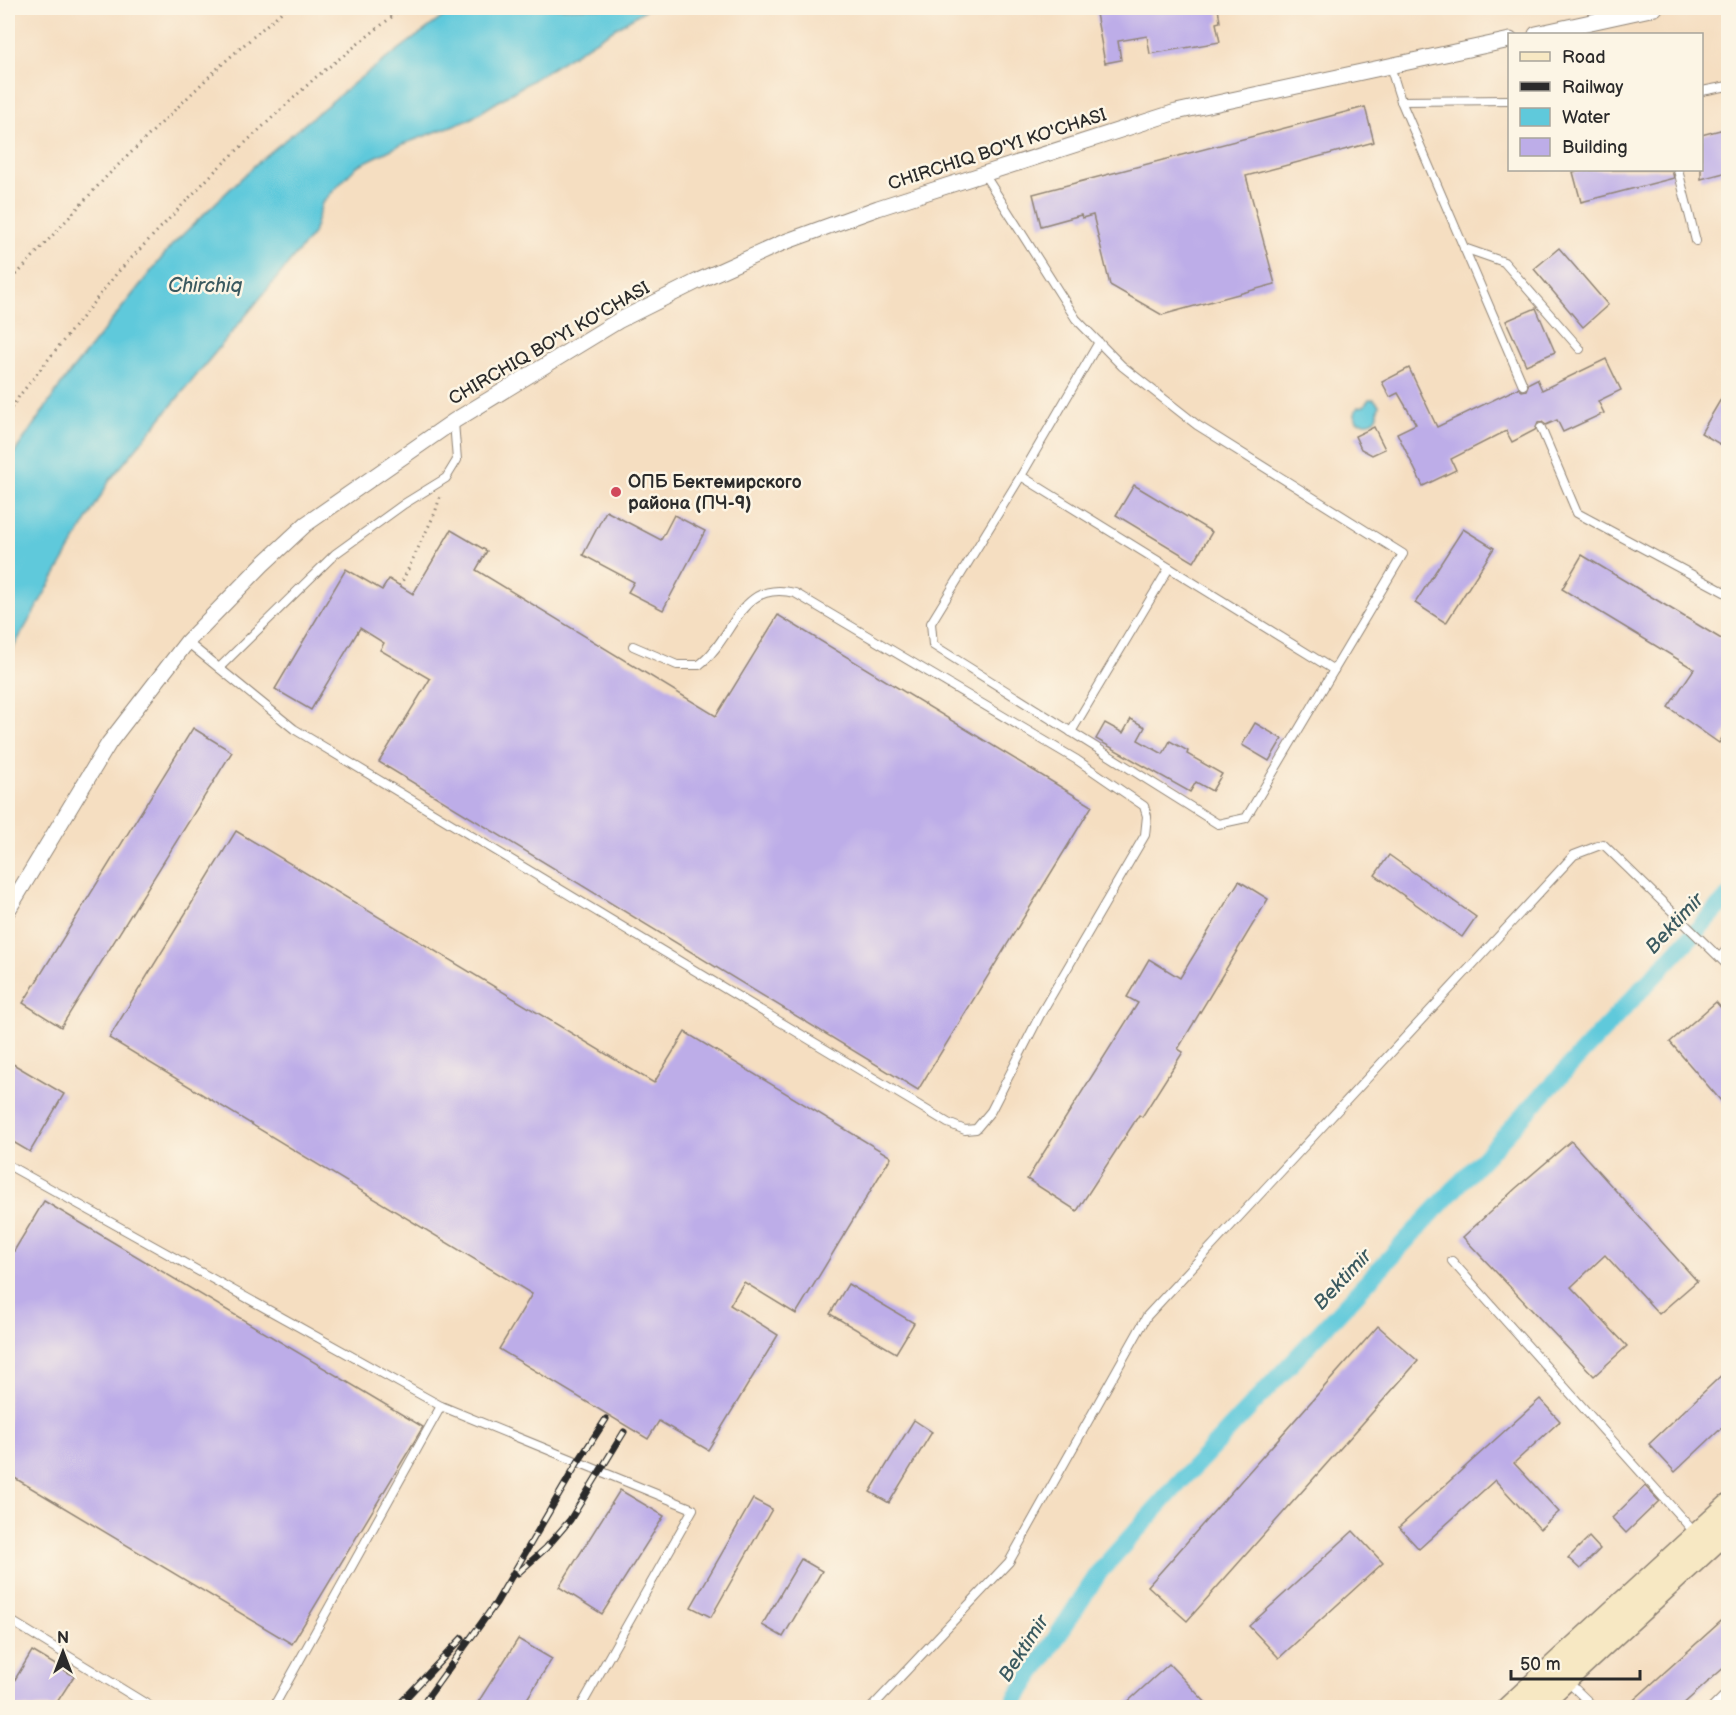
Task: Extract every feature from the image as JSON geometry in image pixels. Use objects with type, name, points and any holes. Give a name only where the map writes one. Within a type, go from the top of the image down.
[{"type":"main road","points":[[1535,1707],[1559,1673],[1728,1506]]},
{"type":"main road","points":[[1508,1707],[1559,1673],[1728,1530]]},
{"type":"street","points":[[1541,33],[1655,8]]},
{"type":"street","name":"CHIRCHIQ BO'YI KO'CHASI","points":[[8,910],[109,743],[188,642],[245,581],[306,524],[454,421],[618,321],[700,280],[793,239],[878,208],[1176,112],[1508,40]]},
{"type":"lane","points":[[1390,66],[1401,101],[1523,386]]},
{"type":"lane","points":[[1703,91],[1728,86]]},
{"type":"lane","points":[[1401,101],[1508,100]]},
{"type":"lane","points":[[1678,171],[1696,241]]},
{"type":"lane","points":[[984,174],[1076,319],[1099,342],[1122,366],[1197,425],[1403,554],[1246,818],[1218,824],[933,645],[931,623],[1021,476],[1099,342]]},
{"type":"lane","points":[[1464,248],[1504,262],[1580,349]]},
{"type":"lane","points":[[219,668],[335,554],[404,504],[446,478],[457,460],[454,421]]},
{"type":"lane","points":[[1541,428],[1577,513],[1728,594]]},
{"type":"lane","points":[[1021,476],[1334,670]]},
{"type":"lane","points":[[1071,732],[1169,568]]},
{"type":"lane","points":[[188,642],[294,729],[948,1123],[965,1130],[976,1129],[991,1111],[1040,1015],[1145,835],[1147,816],[1144,806],[1077,760],[795,593],[778,589],[750,599],[721,642],[699,665],[677,665],[633,646]]},
{"type":"lane","points":[[871,1707],[1009,1562],[1147,1317],[1574,855],[1603,844],[1728,966]]},
{"type":"lane","points":[[1720,957],[1728,948]]},
{"type":"lane","points":[[8,1165],[441,1406],[693,1509],[580,1707]]},
{"type":"lane","points":[[1452,1261],[1697,1535]]},
{"type":"lane","points":[[273,1707],[441,1406]]},
{"type":"lane","points":[[8,1619],[153,1707]]},
{"type":"lane","points":[[1559,1673],[1595,1707]]},
{"type":"lane","points":[[1712,1707],[1728,1692]]},
{"type":"path","points":[[8,284],[107,176],[221,64],[286,8]]},
{"type":"path","points":[[8,413],[117,273],[216,170],[315,78],[403,8]]},
{"type":"path","points":[[400,586],[435,513],[446,478]]},
{"type":"water","name":"Chirchiq","points":[[455,8],[648,8],[470,119],[398,146],[357,166],[322,203],[313,234],[110,480],[8,657],[8,462],[65,379],[172,245],[257,163],[359,79]]},
{"type":"water","points":[[1369,399],[1374,399],[1379,405],[1377,417],[1369,422],[1357,421],[1356,410],[1364,406]]},
{"type":"building","points":[[1095,8],[1218,8],[1220,22],[1216,23],[1220,42],[1150,54],[1147,36],[1118,41],[1121,60],[1105,63]]},
{"type":"building","points":[[1365,107],[1374,142],[1246,176],[1275,284],[1162,315],[1110,285],[1093,215],[1082,218],[1081,215],[1041,226],[1033,194]]},
{"type":"building","points":[[1728,128],[1728,172],[1701,179],[1703,134]]},
{"type":"building","points":[[1672,171],[1674,178],[1581,202],[1573,172]]},
{"type":"building","points":[[1559,248],[1608,305],[1583,327],[1534,269]]},
{"type":"building","points":[[1536,308],[1555,352],[1526,365],[1506,321]]},
{"type":"building","points":[[1606,359],[1621,390],[1598,401],[1604,413],[1563,432],[1557,420],[1546,425],[1542,422],[1538,423],[1535,430],[1512,442],[1506,431],[1451,459],[1456,470],[1423,486],[1397,433],[1416,424],[1398,393],[1390,397],[1382,382],[1409,368],[1437,427],[1518,388],[1522,391],[1526,390],[1529,383],[1537,379],[1542,390]]},
{"type":"building","points":[[1728,387],[1728,449],[1701,433]]},
{"type":"building","points":[[1374,427],[1385,449],[1372,455],[1361,449],[1355,436]]},
{"type":"building","points":[[1134,485],[1212,532],[1194,562],[1116,515]]},
{"type":"building","points":[[606,511],[661,540],[674,515],[705,531],[663,610],[628,592],[634,582],[583,555]]},
{"type":"building","points":[[1463,529],[1494,548],[1446,623],[1415,603]]},
{"type":"building","points":[[451,530],[487,551],[476,570],[716,716],[778,615],[1092,806],[918,1090],[379,762],[430,679],[380,650],[384,643],[360,628],[311,710],[275,689],[346,569],[382,590],[389,579],[413,594]]},
{"type":"building","points":[[1582,555],[1728,643],[1728,729],[1719,743],[1668,707],[1694,669],[1562,589]]},
{"type":"building","points":[[1131,719],[1145,727],[1138,740],[1163,754],[1170,741],[1188,751],[1187,754],[1222,774],[1212,791],[1196,782],[1190,792],[1096,739],[1105,723],[1123,733]]},
{"type":"building","points":[[1255,723],[1282,739],[1269,761],[1242,745]]},
{"type":"building","points":[[193,728],[232,752],[61,1027],[23,1003]]},
{"type":"building","points":[[236,831],[654,1083],[685,1032],[891,1157],[796,1314],[744,1282],[730,1305],[778,1335],[708,1450],[659,1421],[648,1439],[499,1349],[532,1294],[109,1038]]},
{"type":"building","points":[[1389,855],[1476,917],[1462,937],[1375,875]]},
{"type":"building","points":[[1239,881],[1268,899],[1178,1049],[1183,1052],[1142,1117],[1139,1115],[1077,1211],[1027,1179],[1138,1003],[1127,997],[1149,959],[1180,978]]},
{"type":"building","points":[[1716,1002],[1728,1016],[1728,1109],[1670,1042]]},
{"type":"building","points":[[8,1061],[64,1094],[30,1152],[8,1139]]},
{"type":"building","points":[[1571,1141],[1697,1281],[1659,1314],[1605,1255],[1571,1287],[1627,1346],[1594,1376],[1463,1237]]},
{"type":"building","points":[[44,1201],[423,1427],[292,1644],[8,1474],[8,1261]]},
{"type":"building","points":[[848,1284],[914,1323],[896,1353],[830,1314]]},
{"type":"building","points":[[1378,1326],[1418,1361],[1187,1621],[1148,1586]]},
{"type":"building","points":[[1728,1369],[1728,1422],[1675,1472],[1649,1444]]},
{"type":"building","points":[[1540,1399],[1560,1421],[1514,1463],[1559,1512],[1540,1529],[1495,1480],[1419,1549],[1399,1527]]},
{"type":"building","points":[[914,1420],[932,1432],[889,1503],[870,1492]]},
{"type":"building","points":[[1645,1486],[1659,1501],[1626,1533],[1612,1518]]},
{"type":"building","points":[[620,1490],[664,1516],[602,1614],[559,1587]]},
{"type":"building","points":[[753,1499],[772,1509],[711,1617],[691,1607]]},
{"type":"building","points":[[1353,1531],[1383,1563],[1279,1658],[1249,1626]]},
{"type":"building","points":[[1589,1537],[1600,1549],[1580,1569],[1568,1558]]},
{"type":"building","points":[[801,1559],[822,1571],[783,1637],[762,1625]]},
{"type":"building","points":[[1728,1615],[1728,1664],[1680,1707],[1626,1707]]},
{"type":"building","points":[[518,1639],[552,1659],[522,1707],[475,1707]]},
{"type":"building","points":[[32,1651],[74,1676],[54,1707],[8,1707],[8,1691]]},
{"type":"building","points":[[1169,1664],[1210,1707],[1122,1707],[1134,1696]]},
{"type":"waterway","name":"Bektimir","points":[[1010,1708],[1100,1571],[1178,1484],[1728,897]]},
{"type":"railway","points":[[420,1708],[496,1603],[578,1462],[606,1419]]},
{"type":"railway","points":[[518,1573],[546,1548],[570,1520],[624,1432]]},
{"type":"railway","points":[[396,1708],[462,1638]]},
{"type":"place","name":"ОПБ Бектемирского района (ПЧ-9)","points":[[616,492]]}]
